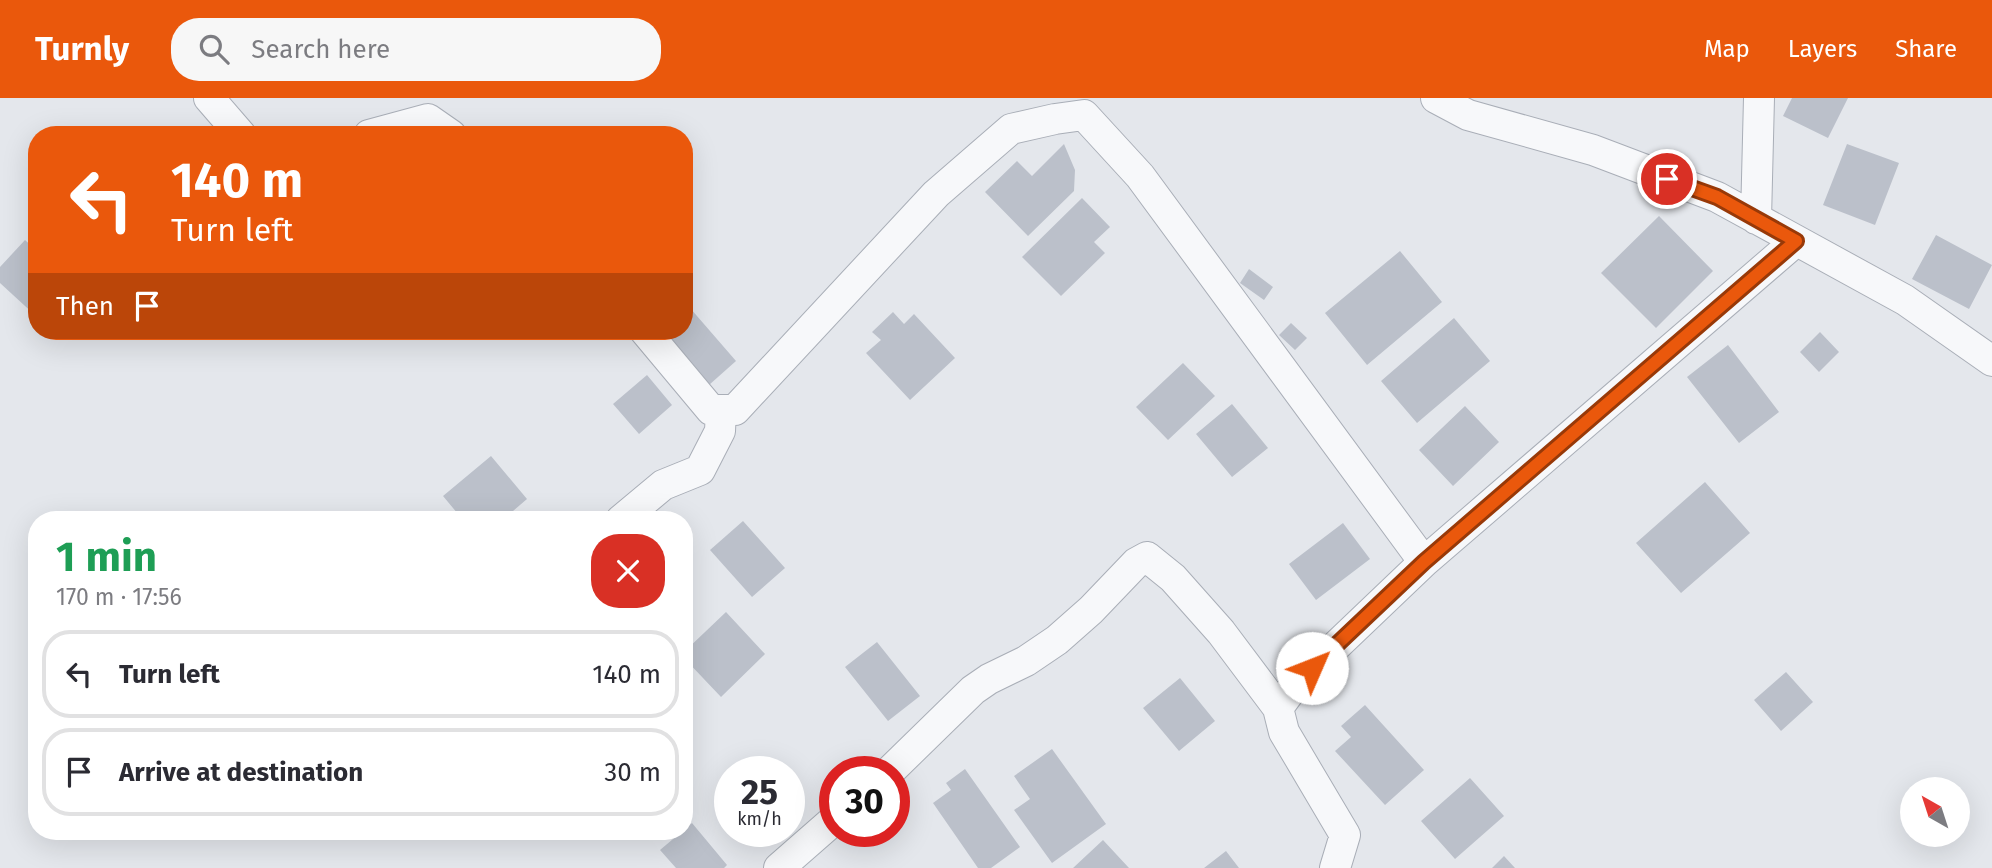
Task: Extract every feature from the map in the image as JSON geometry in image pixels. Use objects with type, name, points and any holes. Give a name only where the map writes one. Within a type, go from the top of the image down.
[{"type":"street","points":[[209,98],[233,126]]},
{"type":"street","points":[[1436,98],[1468,115],[1593,150],[1717,197],[1905,300],[1992,361]]},
{"type":"street","points":[[1756,219],[1759,98]]},
{"type":"street","points":[[653,340],[711,410],[735,410],[936,194],[1011,129],[1084,115],[1140,176],[1424,562]]},
{"type":"street","points":[[402,126],[428,119],[438,126]]},
{"type":"street","points":[[1279,708],[1294,685],[1424,562],[1796,241]]},
{"type":"street","points":[[632,511],[663,485],[700,470],[720,431],[720,410]]},
{"type":"street","points":[[906,756],[973,691],[1057,640],[1136,564],[1147,557],[1173,578],[1221,632],[1279,708],[1284,732],[1345,835],[1335,868]]},
{"type":"street","points":[[779,868],[819,833]]},
{"type":"building","points":[[1792,98],[1848,98],[1828,138],[1783,116]]},
{"type":"building","points":[[1064,144],[1075,170],[1074,191],[1028,236],[985,192],[1017,161],[1032,176]]},
{"type":"building","points":[[1847,144],[1899,163],[1875,225],[1823,205]]},
{"type":"building","points":[[1082,198],[1110,227],[1094,242],[1105,253],[1061,296],[1022,257]]},
{"type":"building","points":[[1659,216],[1713,271],[1656,328],[1601,273]]},
{"type":"building","points":[[1936,235],[1992,265],[1969,309],[1912,279]]},
{"type":"building","points":[[25,240],[28,243],[28,309],[0,283],[0,267]]},
{"type":"building","points":[[1400,251],[1442,302],[1367,365],[1325,313]]},
{"type":"building","points":[[1249,269],[1273,287],[1264,300],[1240,283]]},
{"type":"building","points":[[693,311],[736,361],[709,385],[670,340],[693,340]]},
{"type":"building","points":[[893,312],[904,324],[914,314],[955,358],[910,400],[866,353],[881,340],[872,332]]},
{"type":"building","points":[[1454,318],[1490,361],[1417,423],[1381,381]]},
{"type":"building","points":[[1291,323],[1307,338],[1295,350],[1279,335]]},
{"type":"building","points":[[1820,332],[1839,352],[1819,372],[1800,352]]},
{"type":"building","points":[[1728,345],[1779,412],[1739,443],[1687,377]]},
{"type":"building","points":[[1183,363],[1215,396],[1168,440],[1136,407]]},
{"type":"building","points":[[647,375],[672,405],[639,434],[613,404]]},
{"type":"building","points":[[1232,404],[1268,448],[1232,477],[1196,434]]},
{"type":"building","points":[[1465,406],[1499,442],[1453,486],[1419,450]]},
{"type":"building","points":[[491,456],[527,499],[513,511],[456,511],[443,496]]},
{"type":"building","points":[[1705,482],[1750,533],[1681,593],[1636,543]]},
{"type":"building","points":[[743,521],[785,568],[752,597],[710,550]]},
{"type":"building","points":[[1343,523],[1370,559],[1316,600],[1289,564]]},
{"type":"building","points":[[726,612],[765,654],[721,697],[693,667],[693,643]]},
{"type":"building","points":[[877,642],[920,696],[888,721],[845,667]]},
{"type":"building","points":[[1786,672],[1813,702],[1781,731],[1754,700]]},
{"type":"building","points":[[1180,678],[1215,721],[1179,751],[1143,708]]},
{"type":"building","points":[[1365,705],[1424,770],[1385,805],[1335,751],[1351,737],[1341,726]]},
{"type":"building","points":[[1052,749],[1106,824],[1052,863],[1014,810],[1030,799],[1014,776]]},
{"type":"building","points":[[965,769],[1020,847],[991,868],[978,868],[933,803],[951,790],[946,783]]},
{"type":"building","points":[[1470,778],[1504,816],[1455,859],[1421,821]]},
{"type":"building","points":[[693,824],[727,865],[724,868],[676,868],[660,850],[672,840],[693,840]]},
{"type":"building","points":[[1103,840],[1129,868],[1073,868]]},
{"type":"building","points":[[1226,851],[1239,868],[1204,868]]},
{"type":"building","points":[[1504,856],[1515,868],[1492,868]]},
{"type":"route","points":[[1312,668],[1424,562],[1796,241],[1717,197],[1667,179]]}]
